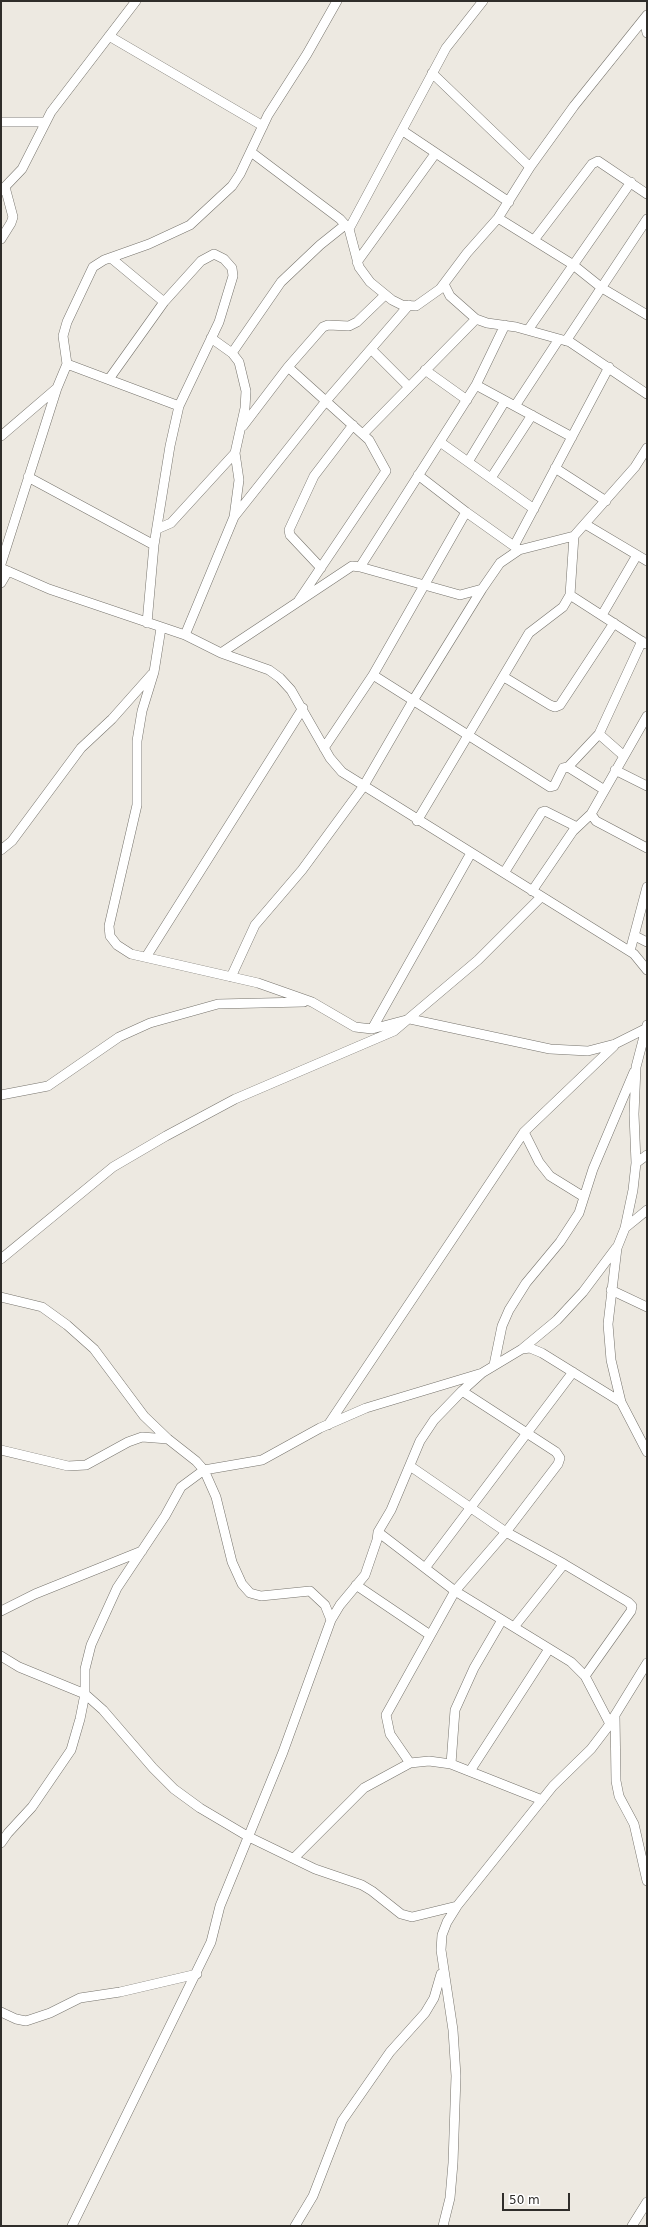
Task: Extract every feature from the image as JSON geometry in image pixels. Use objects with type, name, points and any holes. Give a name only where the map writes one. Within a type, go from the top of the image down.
[{"type":"street","points":[[1,239],[13,217],[3,189],[22,169],[45,122],[55,106],[136,1]]},
{"type":"street","points":[[1,564],[57,388],[67,364],[63,336],[67,322],[93,267],[190,225],[232,186],[240,174],[263,126],[337,1]]},
{"type":"street","points":[[232,353],[281,282],[320,245],[347,227],[403,131],[432,73],[451,40],[483,1]]},
{"type":"street","points":[[251,152],[329,209],[347,227],[357,262],[370,282],[385,296],[402,305],[416,306],[426,301],[444,284],[498,218],[530,167],[574,106],[646,17]]},
{"type":"street","points":[[646,17],[647,33]]},
{"type":"street","points":[[109,36],[263,126]]},
{"type":"street","points":[[432,73],[530,167]]},
{"type":"street","points":[[1,122],[45,122]]},
{"type":"street","points":[[403,131],[435,154],[509,202]]},
{"type":"street","points":[[357,262],[435,154]]},
{"type":"street","points":[[534,240],[592,164],[598,161],[602,162],[647,194]]},
{"type":"street","points":[[528,330],[572,264],[631,182]]},
{"type":"street","points":[[498,218],[572,264],[602,288],[647,315]]},
{"type":"street","points":[[515,406],[562,340],[602,288],[647,219]]},
{"type":"street","points":[[109,379],[164,302],[208,256],[214,254],[224,259],[232,268],[233,276],[219,322],[179,406],[170,446],[154,545],[147,623]]},
{"type":"street","points":[[112,258],[164,302]]},
{"type":"street","points":[[444,284],[450,296],[476,319],[528,330],[562,340],[609,367],[647,394]]},
{"type":"street","points":[[241,428],[288,368],[323,327],[328,325],[349,326],[357,322],[385,296]]},
{"type":"street","points":[[234,517],[326,401],[409,305]]},
{"type":"street","points":[[362,434],[476,319]]},
{"type":"street","points":[[360,567],[476,385],[505,325]]},
{"type":"street","points":[[185,635],[234,517],[239,480],[236,453],[246,391],[239,362],[232,353],[211,338]]},
{"type":"street","points":[[371,349],[409,387]]},
{"type":"street","points":[[67,364],[179,406]]},
{"type":"street","points":[[231,977],[255,925],[302,870],[363,787],[414,699],[482,589],[500,563],[516,548],[555,468],[609,367]]},
{"type":"street","points":[[288,368],[369,440],[386,471],[385,476],[299,600]]},
{"type":"street","points":[[425,370],[467,400]]},
{"type":"street","points":[[476,385],[572,437]]},
{"type":"street","points":[[1,436],[57,388]]},
{"type":"street","points":[[468,462],[505,401]]},
{"type":"street","points":[[491,478],[532,415]]},
{"type":"street","points":[[321,568],[290,535],[289,530],[314,476],[352,425]]},
{"type":"street","points":[[440,442],[534,509]]},
{"type":"street","points":[[418,475],[516,548],[574,536],[635,467],[647,448]]},
{"type":"street","points":[[157,529],[171,523],[236,453]]},
{"type":"street","points":[[555,468],[606,500]]},
{"type":"street","points":[[28,477],[154,545]]},
{"type":"street","points":[[324,748],[373,675],[423,584],[466,512]]},
{"type":"street","points":[[585,524],[647,561]]},
{"type":"street","points":[[417,821],[529,633],[564,607],[570,595],[574,536]]},
{"type":"street","points":[[602,615],[637,555]]},
{"type":"street","points":[[221,653],[345,569],[352,566],[460,595],[482,589]]},
{"type":"street","points":[[1,583],[4,569],[49,589],[185,635],[221,653],[269,670],[280,678],[291,690],[303,708],[324,748],[342,772],[417,821],[630,951],[647,970]]},
{"type":"street","points":[[373,675],[414,699],[550,787],[554,786],[563,768],[568,767],[599,734],[644,643],[570,595]]},
{"type":"street","points":[[504,677],[550,705],[555,707],[560,705],[614,623]]},
{"type":"street","points":[[161,628],[154,672],[142,711],[137,741],[137,805],[109,926],[110,936],[117,945],[131,954],[258,984],[312,1002],[355,1027],[372,1029],[410,1019],[550,1050],[588,1051],[615,1044],[647,1027]]},
{"type":"street","points":[[1,850],[12,841],[82,748],[112,719],[154,672]]},
{"type":"street","points":[[146,957],[303,708]]},
{"type":"street","points":[[532,891],[576,827],[590,814],[603,789],[647,716]]},
{"type":"street","points":[[599,734],[624,756]]},
{"type":"street","points":[[568,767],[603,789]]},
{"type":"street","points":[[615,770],[647,786]]},
{"type":"street","points":[[504,874],[542,812],[545,811],[576,827]]},
{"type":"street","points":[[590,814],[596,821],[647,848]]},
{"type":"street","points":[[372,1029],[471,853]]},
{"type":"street","points":[[630,951],[645,903],[647,887]]},
{"type":"street","points":[[1,1259],[113,1167],[159,1140],[235,1099],[394,1031],[478,960],[541,897]]},
{"type":"street","points":[[635,936],[647,942]]},
{"type":"street","points":[[1,1095],[48,1086],[119,1037],[150,1022],[218,1004],[312,1002]]},
{"type":"street","points":[[494,1365],[502,1326],[509,1310],[526,1283],[560,1242],[579,1213],[593,1169],[636,1066],[647,1027]]},
{"type":"street","points":[[328,1425],[524,1132],[615,1044]]},
{"type":"street","points":[[636,1066],[634,1114],[636,1163],[633,1190],[625,1228],[617,1248],[608,1324],[611,1360],[621,1402],[644,1442],[647,1452]]},
{"type":"street","points":[[524,1132],[539,1162],[550,1176],[584,1197]]},
{"type":"street","points":[[636,1163],[647,1154]]},
{"type":"street","points":[[625,1228],[647,1210]]},
{"type":"street","points":[[72,2226],[197,1974],[211,1942],[222,1900],[297,1717],[331,1620],[340,1605],[364,1575],[377,1540],[378,1532],[391,1510],[420,1441],[434,1420],[482,1373],[522,1349],[557,1320],[583,1292],[617,1248]]},
{"type":"street","points":[[611,1290],[647,1307]]},
{"type":"street","points":[[1,1297],[42,1307],[67,1325],[94,1349],[144,1416],[168,1439],[196,1461],[204,1470],[216,1497],[232,1562],[242,1584],[250,1593],[261,1596],[310,1590],[325,1605],[331,1620]]},
{"type":"street","points":[[522,1349],[530,1348],[542,1353],[621,1402]]},
{"type":"street","points":[[425,1568],[526,1432],[573,1372]]},
{"type":"street","points":[[1,1843],[32,1807],[71,1750],[80,1719],[85,1694],[85,1669],[91,1645],[117,1588],[182,1487],[204,1470],[262,1460],[328,1425],[366,1408],[482,1373]]},
{"type":"street","points":[[410,1763],[390,1734],[386,1715],[455,1591],[506,1532],[558,1464],[560,1458],[556,1452],[462,1391]]},
{"type":"street","points":[[1,1450],[68,1466],[86,1465],[128,1442],[142,1437],[168,1439]]},
{"type":"street","points":[[410,1466],[506,1532],[564,1564],[628,1602],[632,1606],[631,1612],[585,1676]]},
{"type":"street","points":[[378,1532],[455,1591],[571,1662],[585,1676],[610,1724]]},
{"type":"street","points":[[1,1611],[35,1594],[142,1551]]},
{"type":"street","points":[[514,1627],[564,1564]]},
{"type":"street","points":[[356,1585],[430,1635]]},
{"type":"street","points":[[452,1764],[455,1710],[474,1668],[502,1620]]},
{"type":"street","points":[[470,1771],[549,1649]]},
{"type":"street","points":[[1,1656],[19,1667],[85,1694],[103,1710],[153,1768],[174,1789],[200,1808],[249,1837],[294,1858],[367,1888],[401,1914],[412,1917],[457,1906]]},
{"type":"street","points":[[443,2226],[450,2198],[453,2163],[456,2076],[453,2030],[442,1969],[442,1935],[447,1922],[457,1906],[542,1800],[591,1749],[610,1724],[647,1663]]},
{"type":"street","points":[[615,1715],[616,1781],[619,1796],[634,1824],[647,1881]]},
{"type":"street","points":[[294,1858],[364,1788],[410,1763],[438,1761],[452,1764],[542,1800]]},
{"type":"street","points":[[295,2226],[313,2196],[342,2121],[390,2052],[425,2013],[434,1998],[442,1969]]},
{"type":"street","points":[[1,2012],[16,2019],[26,2021],[50,2013],[80,1998],[120,1992],[197,1974]]},
{"type":"street","points":[[632,2226],[647,2202]]}]
